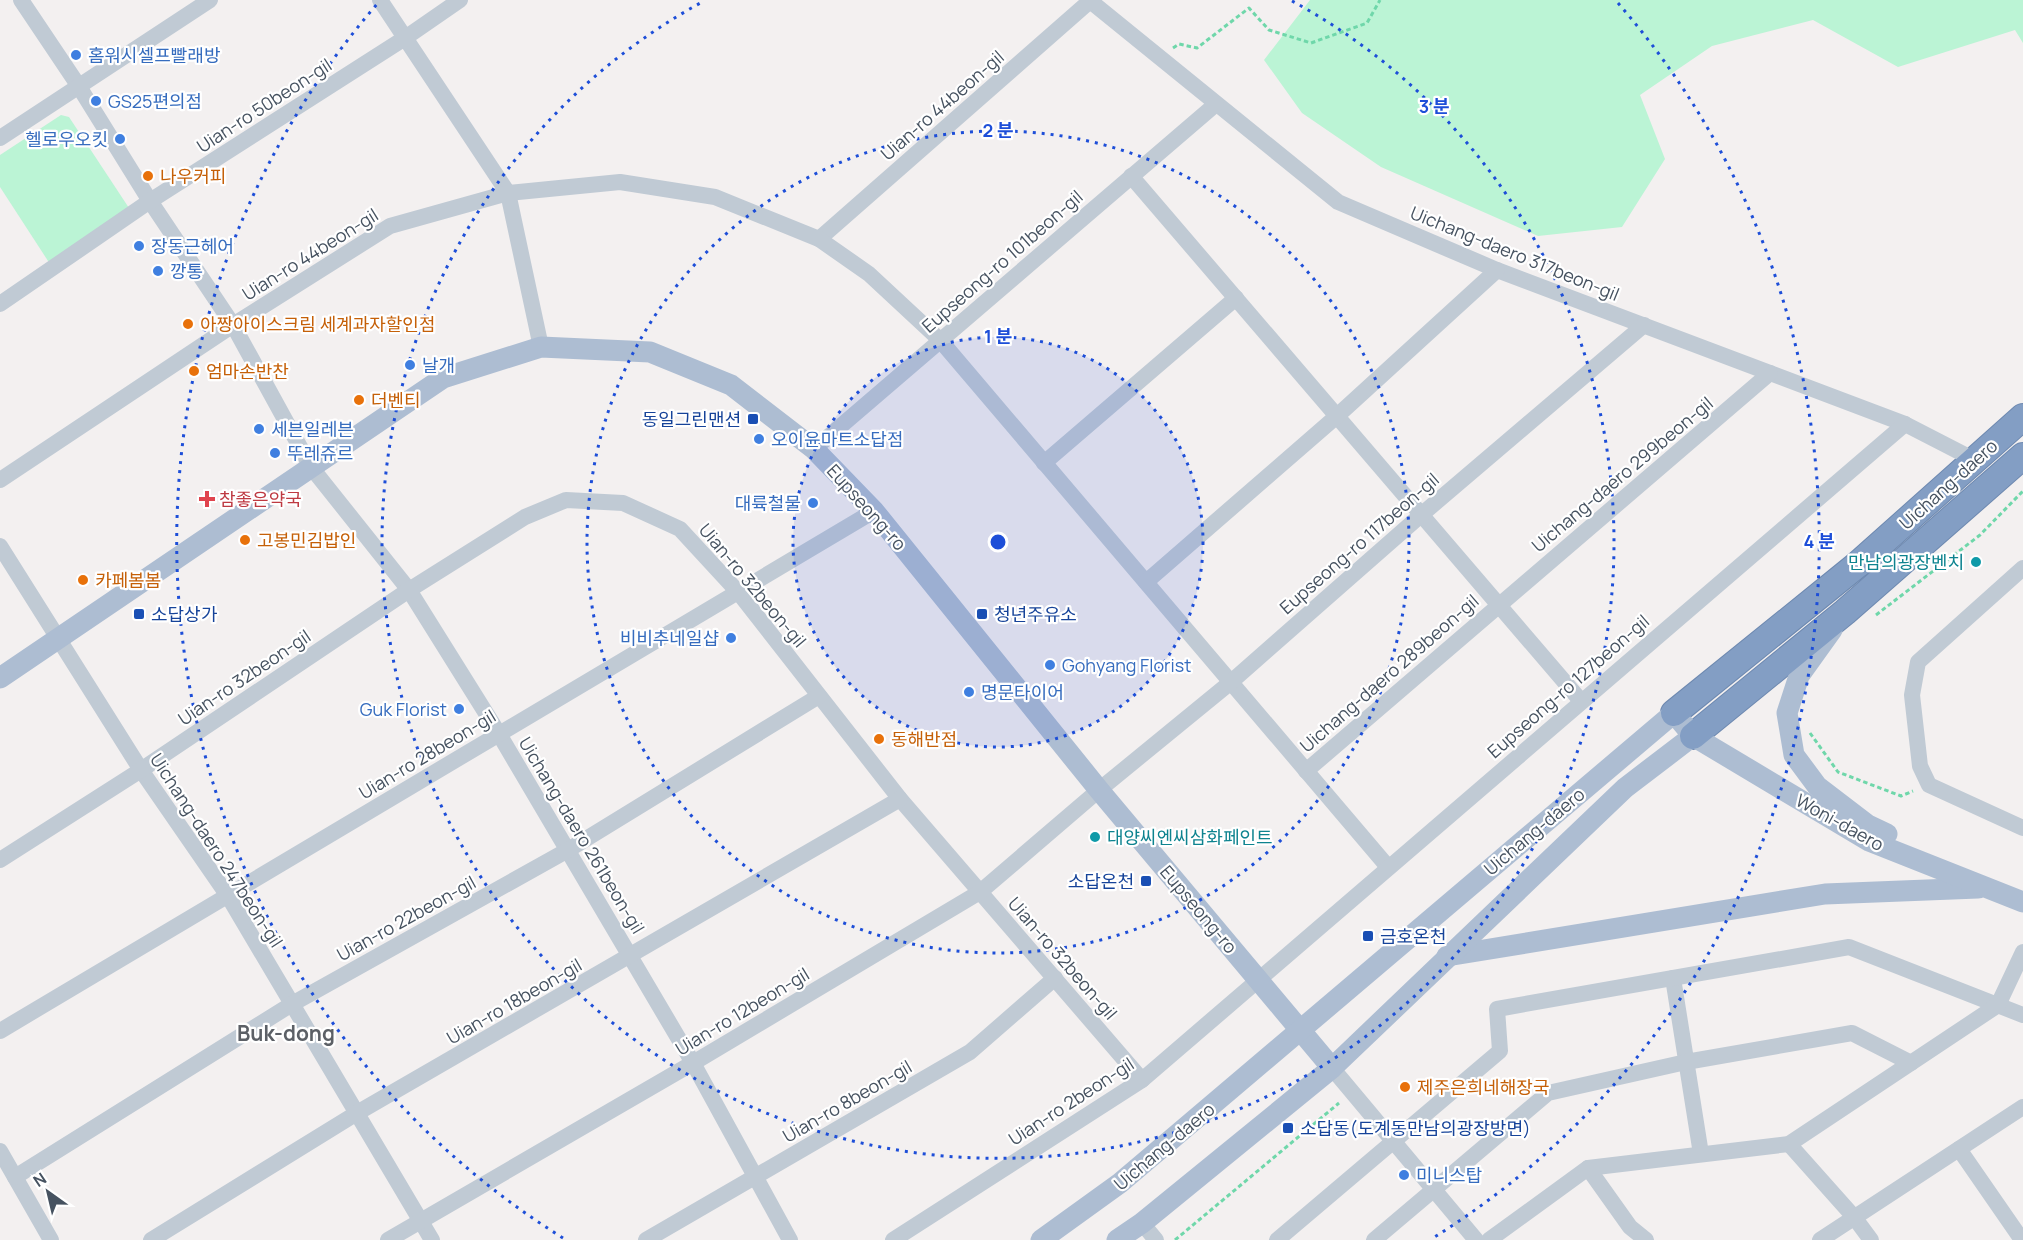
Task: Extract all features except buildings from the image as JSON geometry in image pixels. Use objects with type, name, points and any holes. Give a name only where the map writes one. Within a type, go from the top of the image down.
[{"type":"highway","name":"Uichang-daero","points":[[1674,713],[1857,565],[2023,417]]},
{"type":"highway","name":"Uichang-daero","points":[[1693,736],[1845,612],[2023,456]]},
{"type":"main road","name":"Eupseong-ro","points":[[0,678],[443,378],[541,347],[650,352],[731,384],[814,449],[874,512],[1099,790],[1332,1068]]},
{"type":"main road","points":[[1845,612],[1799,676],[1787,713],[1794,755],[1817,786],[1868,825],[1945,863],[1988,888]]},
{"type":"main road","name":"Woni-daero","points":[[1674,713],[1693,736],[1869,841],[2023,902]]},
{"type":"main road","name":"Uichang-daero","points":[[1041,1240],[1120,1183],[1674,713]]},
{"type":"main road","name":"Uichang-daero","points":[[1117,1240],[1142,1223],[1332,1068],[1447,956],[1625,789],[1693,736]]},
{"type":"main road","points":[[1447,956],[1825,894],[1988,888]]},
{"type":"street","name":"Uichang-daero 261beon-gil","points":[[21,0],[233,325],[311,467],[409,590],[499,734],[693,1063],[790,1240]]},
{"type":"street","points":[[0,138],[210,0]]},
{"type":"street","points":[[380,0],[508,193],[541,347]]},
{"type":"street","name":"Uian-ro 50beon-gil","points":[[0,304],[150,201],[405,38],[460,0]]},
{"type":"street","name":"Uichang-daero 317beon-gil","points":[[1089,1],[1338,202],[1497,270],[1905,424],[1975,460]]},
{"type":"street","name":"Uian-ro 44beon-gil","points":[[819,239],[1089,1]]},
{"type":"street","name":"Eupseong-ro 101beon-gil","points":[[814,449],[1216,104]]},
{"type":"street","points":[[1131,176],[1581,701]]},
{"type":"street","name":"Uian-ro 44beon-gil","points":[[0,480],[233,325],[390,226],[508,193],[620,182],[716,197],[819,239],[869,274],[940,340]]},
{"type":"street","points":[[1146,582],[1337,416],[1497,270]]},
{"type":"street","points":[[1044,463],[1236,298]]},
{"type":"street","name":"Eupseong-ro 117beon-gil","points":[[1099,790],[1231,682],[1421,515],[1644,325]]},
{"type":"street","name":"Uichang-daero 289beon-gil","points":[[940,340],[1388,867]]},
{"type":"street","name":"Uichang-daero 299beon-gil","points":[[1498,605],[1770,373]]},
{"type":"street","name":"Eupseong-ro 127beon-gil","points":[[1257,979],[1905,424]]},
{"type":"street","name":"Uian-ro 32beon-gil","points":[[0,860],[141,770],[409,590],[525,517],[566,500],[623,503],[680,529],[739,593],[900,799],[1142,1080]]},
{"type":"street","name":"Uian-ro 28beon-gil","points":[[0,1031],[874,512]]},
{"type":"street","name":"Uichang-daero 247beon-gil","points":[[0,546],[141,770],[228,896],[432,1240]]},
{"type":"street","points":[[2023,568],[1918,662],[1912,695],[1920,766],[1929,785],[2023,828]]},
{"type":"street","name":"Uichang-daero 289beon-gil","points":[[1306,771],[1498,605]]},
{"type":"street","name":"Uian-ro 22beon-gil","points":[[15,1177],[292,1004],[568,850],[819,696]]},
{"type":"street","name":"Uian-ro 12beon-gil","points":[[388,1240],[693,1063],[980,892],[1099,790]]},
{"type":"street","name":"Uian-ro 18beon-gil","points":[[151,1240],[357,1113],[900,799]]},
{"type":"street","points":[[1277,1240],[1500,1051],[1497,1009],[1849,947],[2023,1015]]},
{"type":"street","points":[[1489,1240],[1588,1168],[1789,1144],[1998,1005],[2023,952]]},
{"type":"street","name":"Uian-ro 8beon-gil","points":[[646,1240],[970,1052],[1055,978]]},
{"type":"street","points":[[1673,978],[1701,1154]]},
{"type":"street","name":"Uian-ro 2beon-gil","points":[[893,1240],[1142,1080],[1257,979]]},
{"type":"street","points":[[1374,1240],[1548,1093],[1686,1062],[1852,1033],[1911,1063]]},
{"type":"street","points":[[1332,1068],[1476,1240]]},
{"type":"street","points":[[1820,1240],[2023,1107]]},
{"type":"street","points":[[1789,1144],[1854,1217],[1871,1240]]},
{"type":"street","points":[[1959,1149],[2022,1240]]},
{"type":"street","points":[[0,1151],[51,1240]]},
{"type":"street","points":[[1588,1168],[1630,1227],[1646,1240]]},
{"type":"street","points":[[1142,1223],[1156,1240]]},
{"type":"path","points":[[1159,58],[1179,44],[1197,48],[1249,8],[1269,30],[1311,43],[1367,23],[1380,0]]},
{"type":"path","points":[[1871,619],[1980,535],[2023,491]]},
{"type":"path","points":[[1789,728],[1808,730],[1838,772],[1901,796],[1929,785]]},
{"type":"path","points":[[1175,1240],[1344,1099]]},
{"type":"green space","points":[[1310,0],[2023,0],[2023,43],[2015,30],[1898,67],[1813,20],[1712,46],[1640,95],[1665,159],[1622,227],[1538,236],[1381,167],[1302,113],[1264,60]]},
{"type":"green space","points":[[61,115],[69,117],[129,208],[50,264],[0,187],[0,155]]},
{"type":"place","name":"홈워시셀프빨래방","points":[[76,55]]},
{"type":"place","name":"GS25편의점","points":[[96,101]]},
{"type":"place","name":"헬로우오킷","points":[[120,139]]},
{"type":"place","name":"나우커피","points":[[148,176]]},
{"type":"place","name":"장동근헤어","points":[[139,246]]},
{"type":"place","name":"깡통","points":[[158,271]]},
{"type":"place","name":"아짱아이스크림 세계과자할인점","points":[[188,324]]},
{"type":"place","name":"날개","points":[[410,365]]},
{"type":"place","name":"엄마손반찬","points":[[194,371]]},
{"type":"place","name":"더벤티","points":[[359,400]]},
{"type":"place","name":"동일그린맨션","points":[[753,419]]},
{"type":"place","name":"세븐일레븐","points":[[259,429]]},
{"type":"place","name":"오이윤마트소답점","points":[[759,439]]},
{"type":"place","name":"뚜레쥬르","points":[[275,453]]},
{"type":"place","name":"참좋은약국","points":[[207,499]]},
{"type":"place","name":"대륙철물","points":[[813,503]]},
{"type":"place","name":"고봉민김밥인","points":[[245,540]]},
{"type":"place","name":"만남의광장벤치","points":[[1976,562]]},
{"type":"place","name":"카페봄봄","points":[[83,580]]},
{"type":"place","name":"소답상가","points":[[139,614]]},
{"type":"place","name":"청년주유소","points":[[982,614]]},
{"type":"place","name":"비비추네일샵","points":[[731,638]]},
{"type":"place","name":"Gohyang Florist","points":[[1050,665]]},
{"type":"place","name":"명문타이어","points":[[969,692]]},
{"type":"place","name":"Guk Florist","points":[[459,709]]},
{"type":"place","name":"동해반점","points":[[879,739]]},
{"type":"place","name":"대양씨엔씨삼화페인트","points":[[1095,837]]},
{"type":"place","name":"소답온천","points":[[1146,881]]},
{"type":"place","name":"금호온천","points":[[1368,936]]},
{"type":"place","name":"제주은희네해장국","points":[[1405,1087]]},
{"type":"place","name":"소답동(도계동만남의광장방면)","points":[[1288,1128]]},
{"type":"place","name":"미니스탑","points":[[1404,1175]]},
{"type":"district","name":"Buk-dong","points":[[286,1033]]}]
